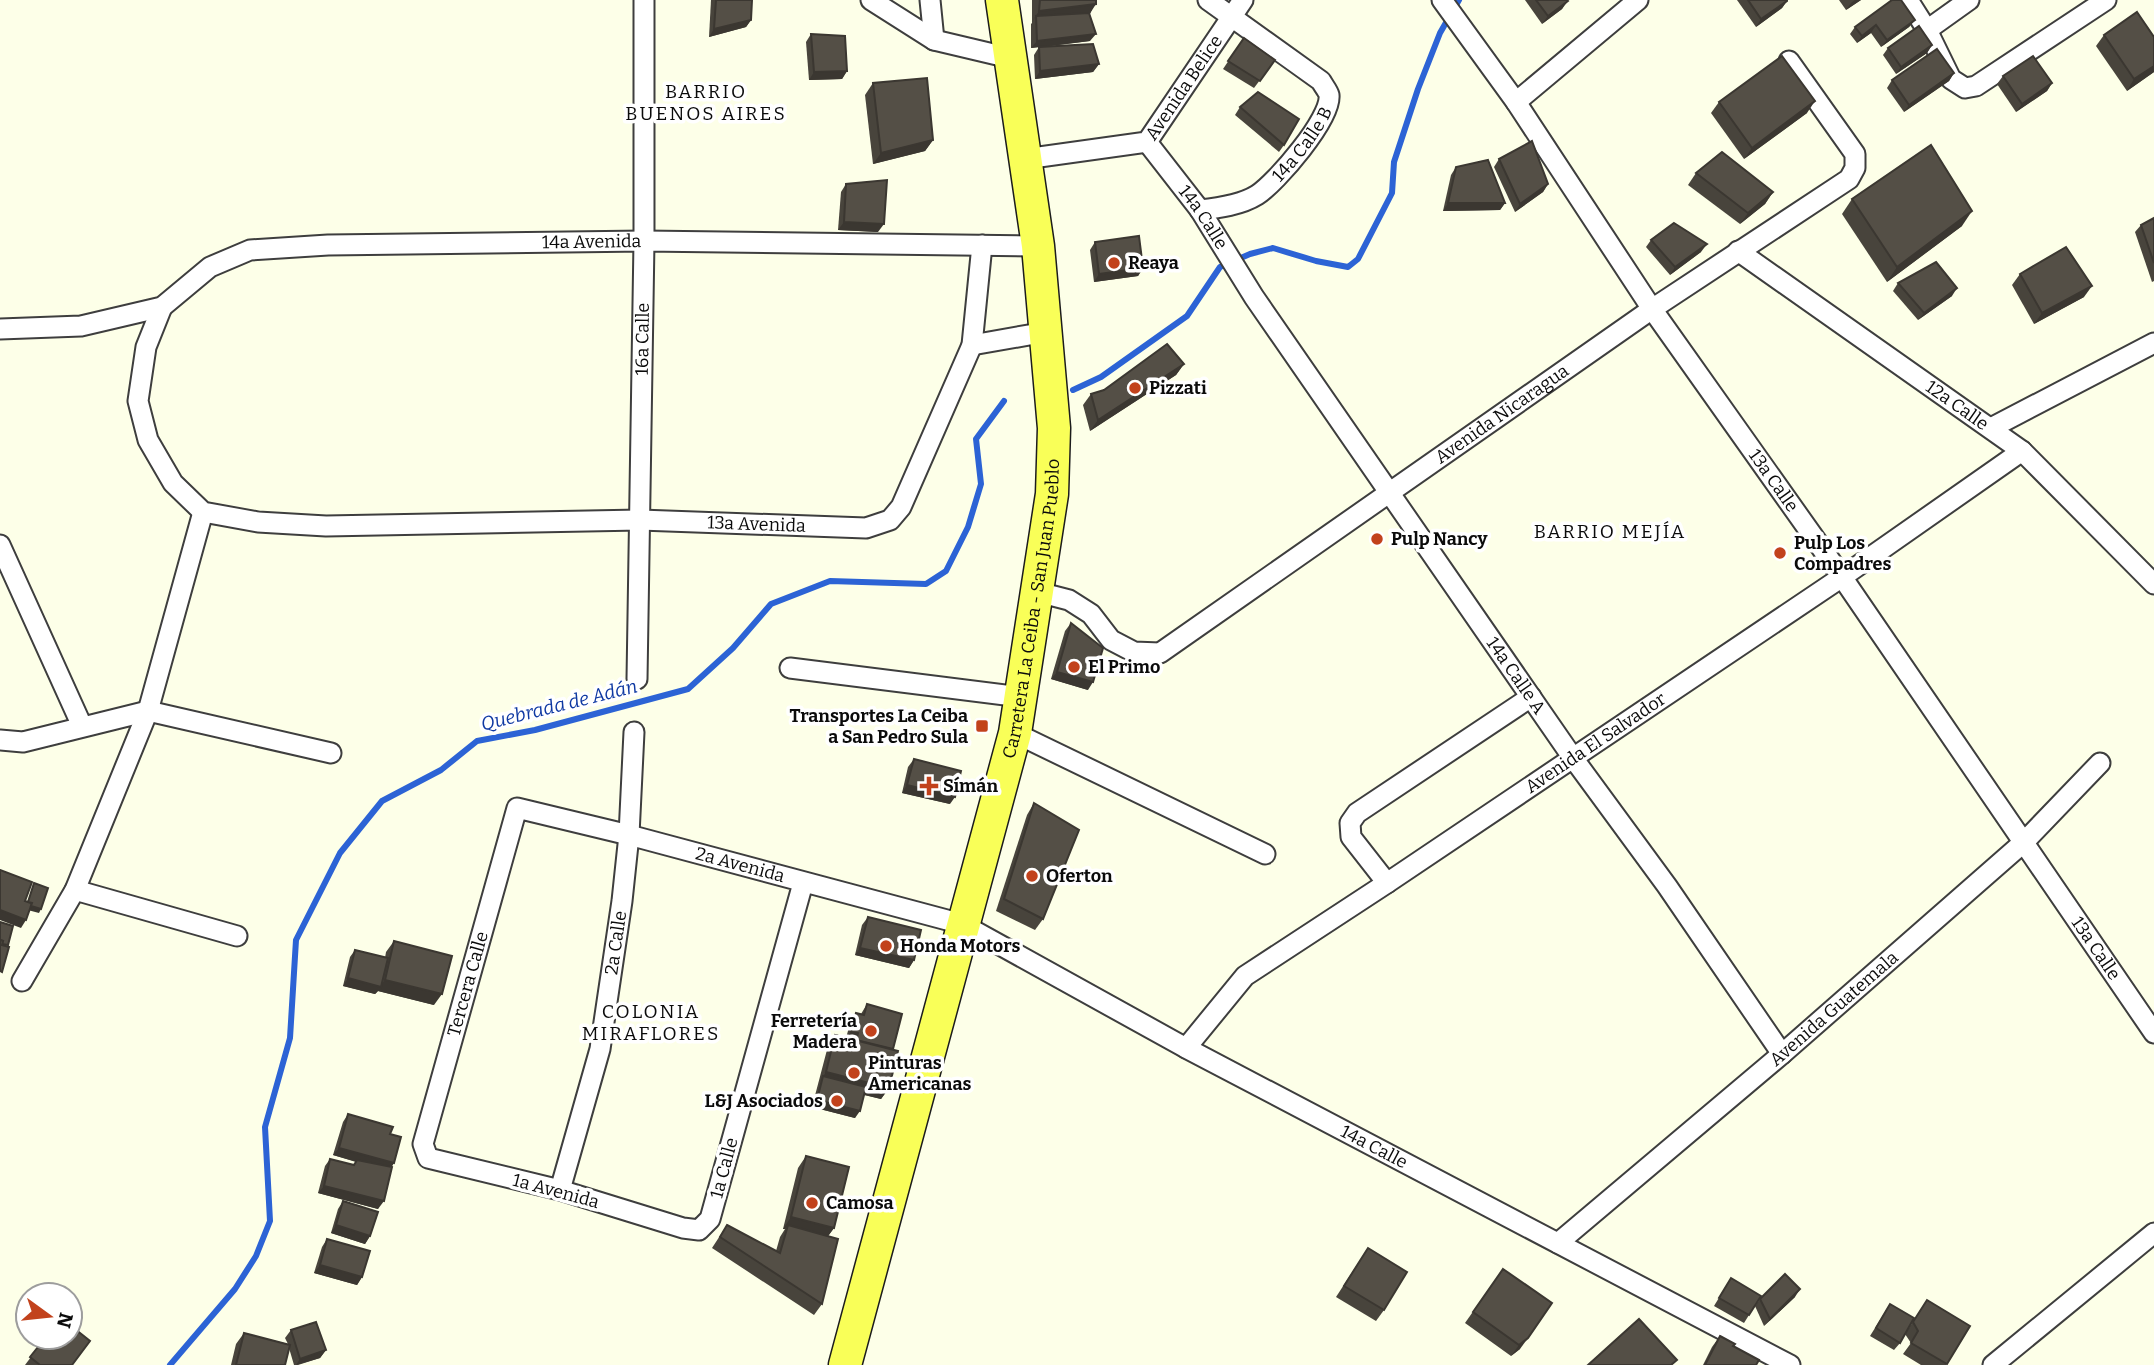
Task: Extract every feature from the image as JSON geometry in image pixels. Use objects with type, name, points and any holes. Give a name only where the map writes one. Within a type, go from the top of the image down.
[{"type":"main road","name":"Carretera La Ceiba - San Juan Pueblo","points":[[845,1365],[1015,733],[1052,494],[1054,428],[1038,246],[1002,0]]},
{"type":"street","name":"16a Calle","points":[[637,679],[644,241],[644,0]]},
{"type":"street","points":[[871,0],[934,40],[1010,58]]},
{"type":"street","points":[[930,0],[934,40]]},
{"type":"street","name":"14a Calle B","points":[[1200,210],[1226,207],[1256,196],[1284,172],[1325,114],[1329,96],[1321,81],[1208,0]]},
{"type":"street","name":"Avenida Belice","points":[[1025,159],[1147,142],[1243,0]]},
{"type":"street","name":"13a Calle","points":[[1442,0],[1516,102],[1652,309],[1842,577],[2154,1033]]},
{"type":"street","points":[[1516,102],[1638,0]]},
{"type":"street","points":[[1908,0],[1927,30],[1951,79],[1965,88],[1976,86],[2106,0]]},
{"type":"street","points":[[1927,30],[1969,0]]},
{"type":"street","name":"Avenida Nicaragua","points":[[1038,592],[1069,600],[1091,614],[1111,640],[1134,652],[1160,653],[1652,309],[1849,180],[1855,168],[1855,154],[1789,61]]},
{"type":"street","name":"14a Calle","points":[[1147,142],[1200,210],[1254,298]]},
{"type":"street","name":"14a Avenida","points":[[162,307],[210,267],[250,250],[328,245],[644,241],[1038,246]]},
{"type":"street","name":"13a Avenida","points":[[203,512],[258,522],[326,526],[640,520],[866,528],[883,524],[901,507],[972,345],[982,245]]},
{"type":"street","name":"12a Calle","points":[[1738,251],[2022,451],[2154,584]]},
{"type":"street","name":"14a Calle A","points":[[1254,298],[1782,1054]]},
{"type":"street","points":[[0,330],[81,326],[162,307]]},
{"type":"street","points":[[22,981],[75,890],[148,711],[203,512],[173,483],[148,440],[138,401],[146,347],[162,307]]},
{"type":"street","points":[[972,345],[1046,332]]},
{"type":"street","points":[[1991,428],[2154,343]]},
{"type":"street","name":"Avenida El Salvador","points":[[1186,1048],[1245,976],[1842,577],[2022,451]]},
{"type":"street","points":[[0,545],[82,726]]},
{"type":"street","points":[[790,667],[1021,696]]},
{"type":"street","points":[[1387,883],[1351,837],[1350,823],[1357,813],[1531,697]]},
{"type":"street","points":[[0,740],[23,742],[148,711],[331,754]]},
{"type":"street","name":"2a Calle","points":[[560,1190],[600,1049],[622,901],[629,835],[634,732]]},
{"type":"street","points":[[1015,733],[1265,854]]},
{"type":"street","name":"Avenida Guatemala","points":[[1558,1243],[1782,1054],[2024,842],[2100,763]]},
{"type":"street","name":"2a Avenida","points":[[517,808],[629,835],[962,924]]},
{"type":"street","name":"Tercera Calle","points":[[428,1158],[423,1144],[517,808]]},
{"type":"street","name":"1a Calle","points":[[683,1228],[699,1230],[710,1219],[803,883]]},
{"type":"street","points":[[75,890],[237,936]]},
{"type":"street","name":"14a Calle","points":[[962,924],[1186,1048],[1790,1365]]},
{"type":"street","name":"1a Avenida","points":[[428,1158],[560,1190],[683,1228]]},
{"type":"street","points":[[1993,1365],[2154,1233]]},
{"type":"building","points":[[716,0],[752,0],[751,20],[714,29]]},
{"type":"building","points":[[1040,0],[1096,0],[1096,4],[1039,11]]},
{"type":"building","points":[[1536,0],[1567,0],[1568,1],[1548,16]]},
{"type":"building","points":[[1748,0],[1787,0],[1787,1],[1761,19]]},
{"type":"building","points":[[1892,0],[1901,0],[1915,20],[1887,40],[1876,25],[1862,36],[1855,27]]},
{"type":"building","points":[[2137,12],[2154,37],[2154,66],[2134,79],[2104,35]]},
{"type":"building","points":[[1089,13],[1096,34],[1037,41],[1036,16]]},
{"type":"building","points":[[1919,26],[1932,45],[1901,67],[1888,48]]},
{"type":"building","points":[[811,34],[845,36],[847,71],[814,72]]},
{"type":"building","points":[[1244,38],[1275,60],[1260,81],[1228,61]]},
{"type":"building","points":[[1093,44],[1099,64],[1040,71],[1039,47]]},
{"type":"building","points":[[1937,49],[1954,73],[1909,105],[1892,80]]},
{"type":"building","points":[[1782,56],[1815,101],[1752,148],[1719,102]]},
{"type":"building","points":[[2033,56],[2052,83],[2022,104],[2003,76]]},
{"type":"building","points":[[927,78],[933,140],[881,153],[873,83]]},
{"type":"building","points":[[1258,92],[1299,119],[1284,145],[1240,107]]},
{"type":"building","points":[[1532,141],[1548,184],[1520,204],[1499,159]]},
{"type":"building","points":[[1931,145],[1972,211],[1897,267],[1852,199]]},
{"type":"building","points":[[1722,152],[1773,192],[1748,213],[1696,173]]},
{"type":"building","points":[[1488,160],[1505,203],[1448,203],[1456,167]]},
{"type":"building","points":[[887,180],[884,224],[844,222],[846,184]]},
{"type":"building","points":[[2154,218],[2154,263],[2141,225]]},
{"type":"building","points":[[1674,223],[1707,244],[1675,267],[1651,240]]},
{"type":"building","name":"Reaya","points":[[1139,236],[1143,268],[1099,274],[1095,242]]},
{"type":"building","points":[[2066,247],[2092,286],[2042,313],[2020,274]]},
{"type":"building","points":[[1936,262],[1957,288],[1924,313],[1898,283]]},
{"type":"building","name":"Pizzati","points":[[1167,344],[1184,364],[1098,420],[1091,394],[1104,390]]},
{"type":"building","name":"El Primo","points":[[1071,623],[1103,648],[1093,682],[1057,672]]},
{"type":"building","name":"Símán","points":[[914,759],[961,771],[955,797],[907,785]]},
{"type":"building","name":"Oferton","points":[[1034,803],[1079,830],[1043,919],[1004,899]]},
{"type":"building","points":[[0,870],[32,882],[25,901],[32,903],[26,920],[0,910]]},
{"type":"building","points":[[34,883],[48,888],[41,909],[28,902]]},
{"type":"building","name":"Honda Motors","points":[[868,917],[921,930],[914,960],[860,948]]},
{"type":"building","points":[[0,922],[13,926],[8,945],[2,944],[3,941],[0,940]]},
{"type":"building","points":[[0,940],[3,941],[2,945],[9,947],[2,972],[0,971]]},
{"type":"building","points":[[394,941],[452,956],[442,994],[385,980]]},
{"type":"building","points":[[355,950],[388,958],[381,987],[348,978]]},
{"type":"building","name":"Ferretería Madera","points":[[867,1004],[902,1014],[893,1049],[856,1040],[858,1033],[851,1032],[856,1013],[864,1015]]},
{"type":"building","name":"Pinturas Americanas","points":[[835,1035],[898,1051],[889,1088],[826,1072]]},
{"type":"building","points":[[823,1076],[866,1087],[860,1111],[817,1100]]},
{"type":"building","points":[[348,1114],[393,1127],[390,1134],[401,1137],[394,1163],[339,1148]]},
{"type":"building","name":"Camosa","points":[[806,1156],[849,1167],[834,1228],[791,1217]]},
{"type":"building","points":[[330,1159],[354,1165],[357,1160],[392,1167],[384,1201],[324,1186]]},
{"type":"building","points":[[343,1201],[378,1212],[370,1236],[336,1225]]},
{"type":"building","points":[[727,1225],[780,1253],[788,1225],[838,1239],[822,1304],[720,1237]]},
{"type":"building","points":[[327,1239],[370,1251],[362,1277],[320,1265]]},
{"type":"building","points":[[1368,1248],[1407,1272],[1384,1310],[1344,1286]]},
{"type":"building","points":[[1503,1269],[1552,1303],[1528,1338],[1519,1345],[1473,1312]]},
{"type":"building","points":[[1785,1274],[1800,1289],[1770,1319],[1760,1299]]},
{"type":"building","points":[[1731,1278],[1761,1296],[1749,1315],[1719,1298]]},
{"type":"building","points":[[1927,1300],[1970,1326],[1947,1364],[1911,1343],[1918,1331],[1913,1322]]},
{"type":"building","points":[[1890,1304],[1914,1318],[1900,1343],[1876,1328]]},
{"type":"building","points":[[1639,1319],[1677,1360],[1671,1365],[1588,1365]]},
{"type":"building","points":[[316,1322],[326,1350],[300,1359],[291,1330]]},
{"type":"building","points":[[244,1333],[290,1345],[285,1365],[236,1365]]},
{"type":"building","points":[[84,1336],[90,1341],[84,1349]]},
{"type":"building","points":[[1720,1336],[1759,1360],[1756,1365],[1705,1365]]},
{"type":"building","points":[[35,1351],[82,1351],[72,1365],[40,1365],[30,1357]]},
{"type":"waterway","name":"Quebrada de Adán","points":[[1073,390],[1101,377],[1187,316],[1220,267],[1250,254],[1273,248],[1348,267],[1358,259],[1392,193],[1394,162],[1418,89],[1440,33],[1459,0]]},
{"type":"waterway","name":"Quebrada de Adán","points":[[170,1365],[235,1289],[256,1256],[270,1221],[265,1127],[290,1038],[296,940],[340,853],[382,801],[441,770],[477,741],[535,730],[688,689],[733,648],[771,604],[830,581],[926,584],[946,571],[968,527],[981,484],[976,439],[1004,401]]},
{"type":"place","name":"Reaya","points":[[1114,263]]},
{"type":"place","name":"Pizzati","points":[[1135,388]]},
{"type":"place","name":"Pulp Nancy","points":[[1377,539]]},
{"type":"place","name":"Pulp Los Compadres","points":[[1780,553]]},
{"type":"place","name":"El Primo","points":[[1074,667]]},
{"type":"place","name":"Transportes La Ceiba a San Pedro Sula","points":[[982,726]]},
{"type":"place","name":"Símán","points":[[929,786]]},
{"type":"place","name":"Oferton","points":[[1032,876]]},
{"type":"place","name":"Honda Motors","points":[[886,946]]},
{"type":"place","name":"Ferretería Madera","points":[[871,1031]]},
{"type":"place","name":"Pinturas Americanas","points":[[854,1073]]},
{"type":"place","name":"L&J Asociados","points":[[837,1101]]},
{"type":"place","name":"Camosa","points":[[812,1203]]},
{"type":"district","name":"BARRIO BUENOS AIRES","points":[[706,102]]},
{"type":"district","name":"BARRIO MEJÍA","points":[[1610,531]]},
{"type":"district","name":"COLONIA MIRAFLORES","points":[[651,1022]]}]
